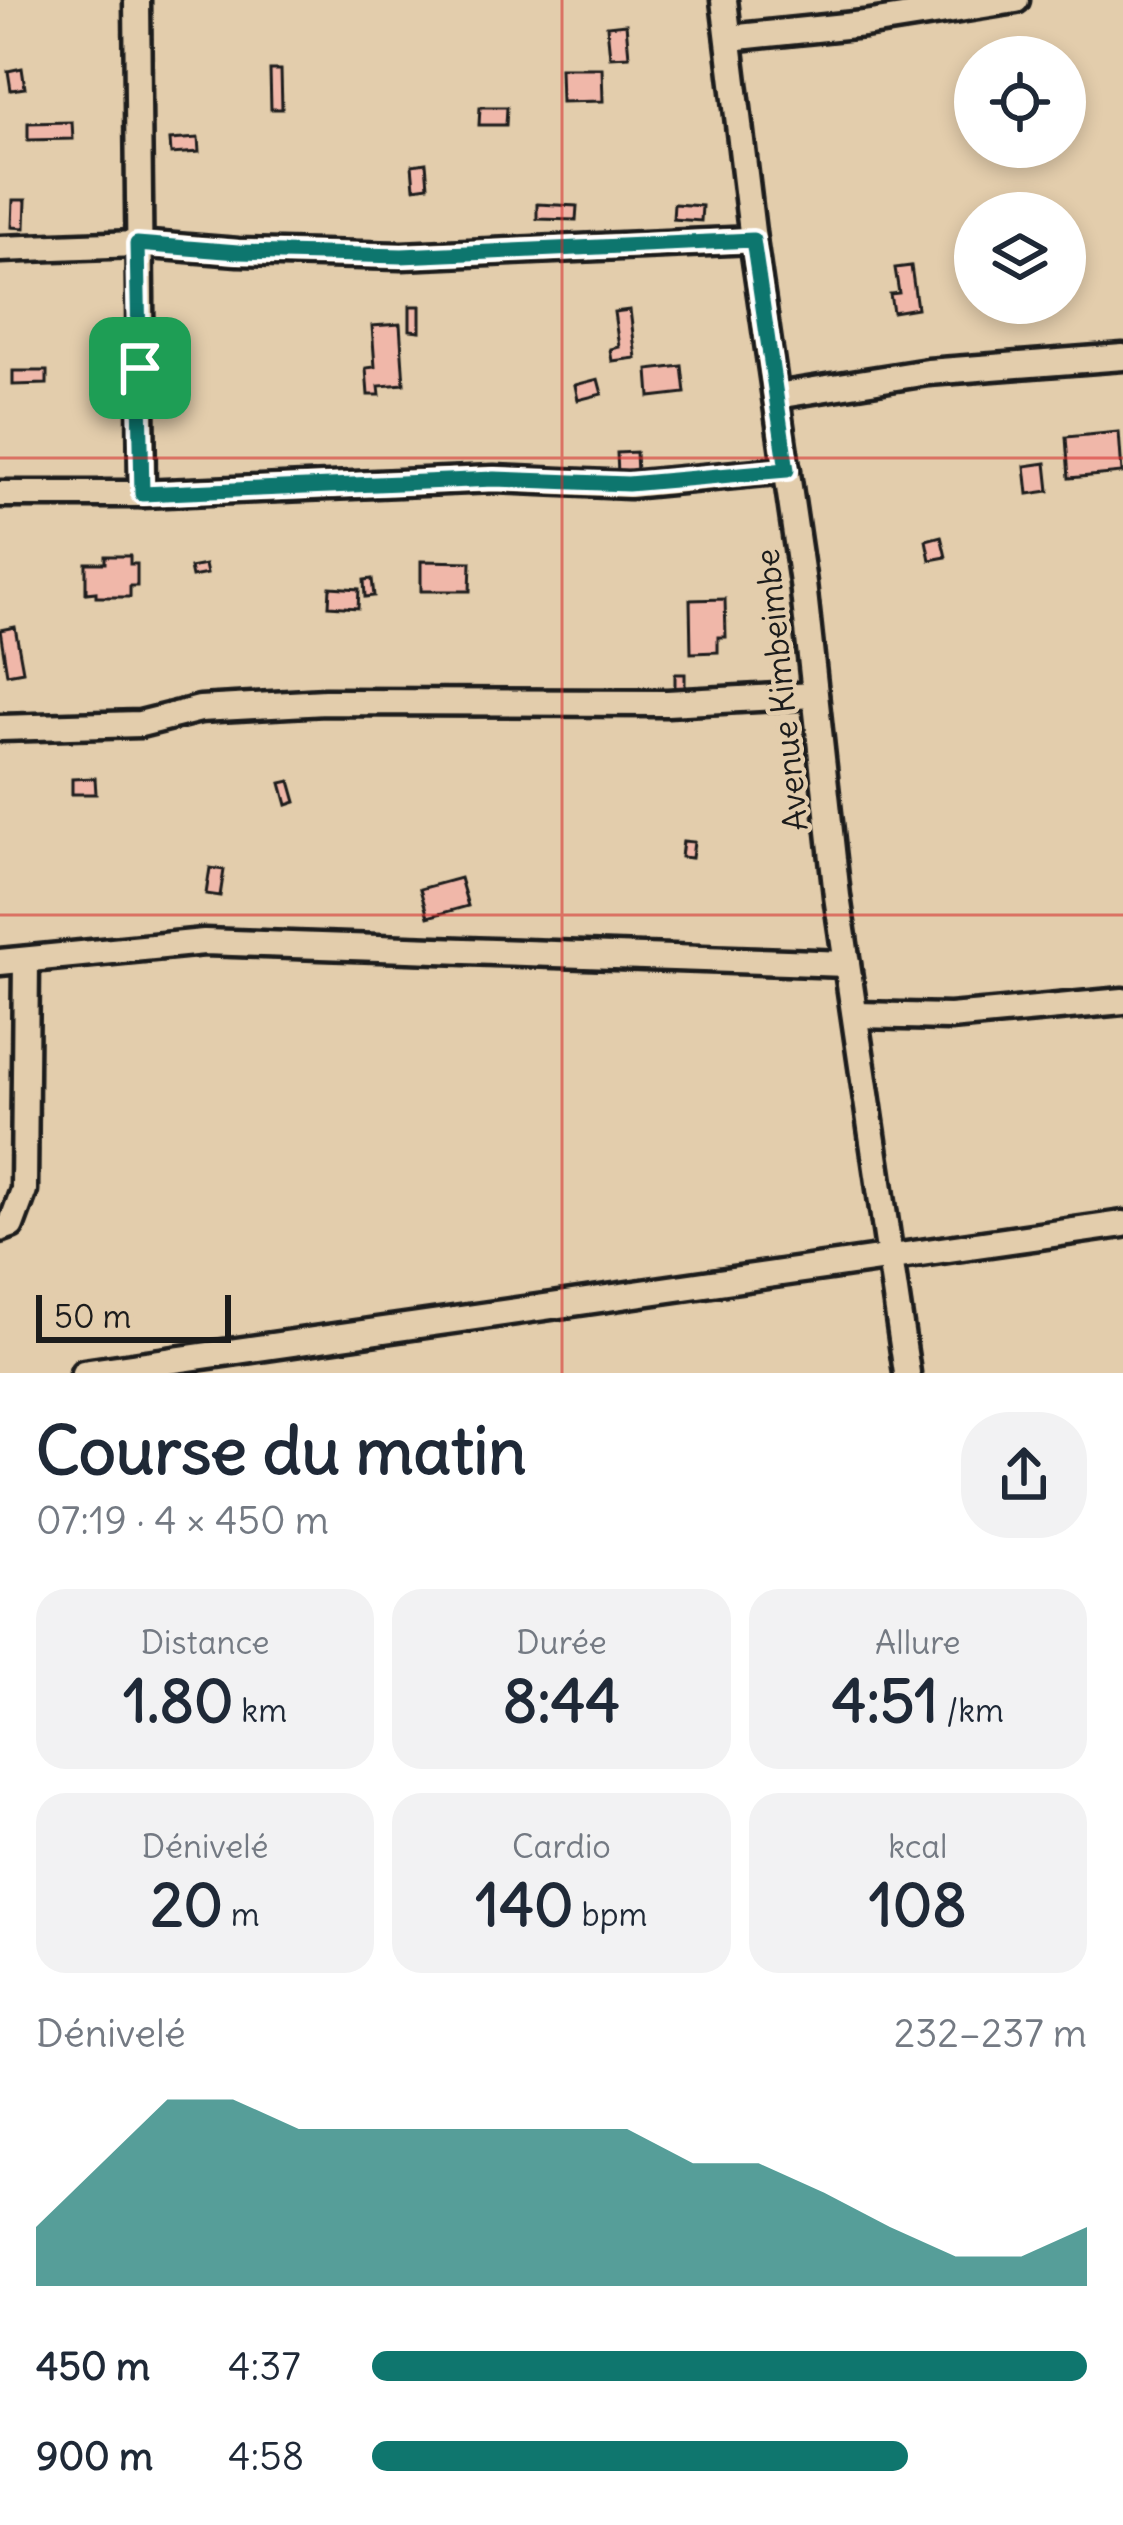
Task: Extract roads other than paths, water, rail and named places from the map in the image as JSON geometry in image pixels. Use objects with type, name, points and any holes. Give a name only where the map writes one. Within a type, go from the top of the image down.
[{"type":"street","points":[[137,0],[142,494]]},
{"type":"street","name":"Avenue Kimbeimbe","points":[[724,0],[848,964],[907,1373]]},
{"type":"street","points":[[728,38],[864,24],[1016,0]]},
{"type":"street","points":[[0,249],[137,244],[402,256],[753,240]]},
{"type":"street","points":[[776,396],[928,372],[1123,357]]},
{"type":"street","points":[[0,494],[142,494],[494,479],[628,484],[787,470]]},
{"type":"street","points":[[0,728],[140,724],[200,709],[325,703],[667,703],[815,694]]},
{"type":"street","points":[[0,962],[204,942],[848,964]]},
{"type":"street","points":[[0,1229],[11,1225],[24,1190],[26,960]]},
{"type":"street","points":[[856,1015],[950,1017],[1123,1001]]},
{"type":"street","points":[[84,1373],[1123,1224]]}]
